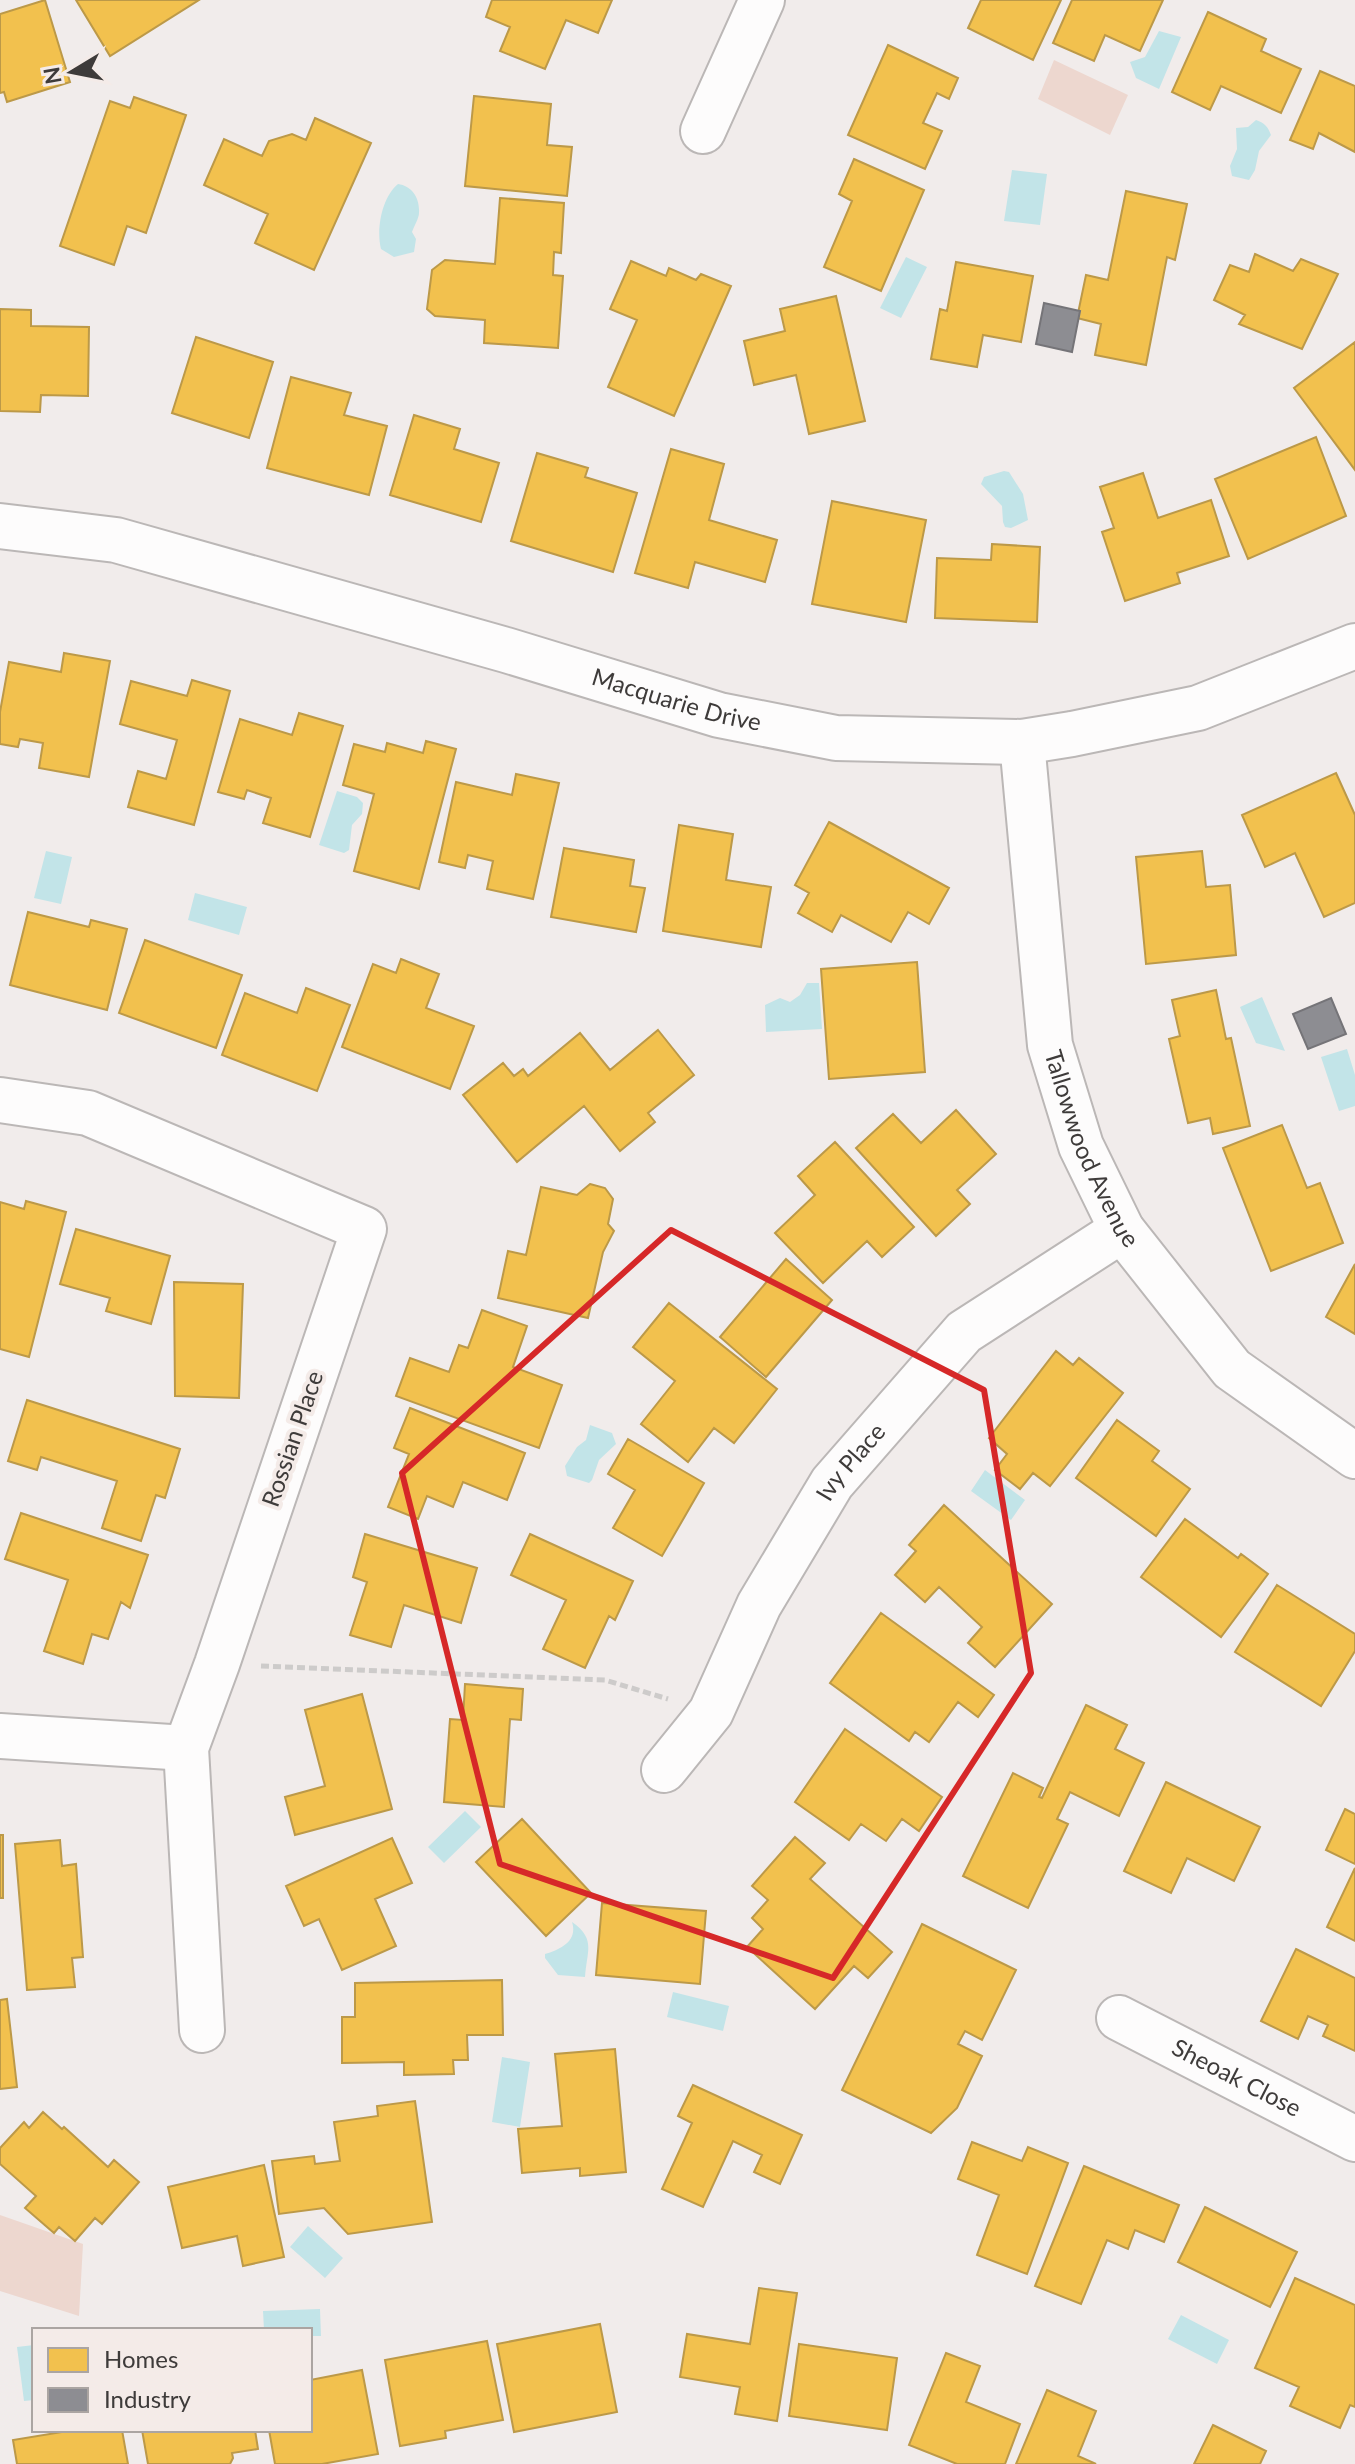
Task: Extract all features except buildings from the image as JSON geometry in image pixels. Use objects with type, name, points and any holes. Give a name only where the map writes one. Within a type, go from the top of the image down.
[{"type":"street","points":[[703,131],[762,0]]},
{"type":"street","name":"Macquarie Drive","points":[[0,526],[116,540],[506,650],[719,715],[836,738],[1022,742],[1198,708],[1355,646]]},
{"type":"street","name":"Tallowwood Avenue","points":[[1022,742],[1050,1045],[1081,1146],[1122,1230],[1232,1369],[1355,1456]]},
{"type":"street","name":"Rossian Place","points":[[0,1100],[88,1113],[364,1229],[186,1748],[202,2030]]},
{"type":"street","name":"Ivy Place","points":[[664,1770],[711,1712],[759,1605],[832,1483],[964,1332],[1122,1230]]},
{"type":"street","points":[[0,1736],[186,1748]]},
{"type":"street","name":"Sheoak Close","points":[[1119,2018],[1355,2139]]},
{"type":"path","points":[[217,1664],[605,1680],[711,1712]]},
{"type":"highlighted area","points":[[671,1230],[984,1390],[1031,1673],[833,1978],[500,1864],[402,1473]]},
{"type":"shaded area","points":[[1054,60],[1128,95],[1110,135],[1038,99]]},
{"type":"shaded area","points":[[0,2215],[83,2244],[79,2316],[0,2291]]},
{"type":"water","points":[[1159,31],[1181,37],[1159,89],[1136,78],[1130,62],[1145,57]]},
{"type":"water","points":[[1256,120],[1266,126],[1271,135],[1259,151],[1255,170],[1249,180],[1232,176],[1230,166],[1237,149],[1236,128],[1248,127]]},
{"type":"water","points":[[1012,170],[1047,174],[1040,225],[1004,221]]},
{"type":"water","points":[[398,184],[414,194],[419,213],[412,232],[416,239],[414,252],[394,257],[381,249],[379,232],[384,205]]},
{"type":"water","points":[[906,257],[927,267],[901,318],[880,308]]},
{"type":"water","points":[[1009,472],[1023,494],[1028,520],[1011,528],[1005,527],[1002,506],[981,484],[984,477]]},
{"type":"water","points":[[337,791],[357,797],[363,803],[362,814],[352,825],[349,850],[344,853],[319,845]]},
{"type":"water","points":[[46,851],[72,857],[61,904],[34,898]]},
{"type":"water","points":[[195,893],[247,907],[239,935],[188,920]]},
{"type":"water","points":[[807,983],[819,983],[822,1029],[766,1032],[765,1005],[780,998],[790,1002],[800,995]]},
{"type":"water","points":[[1262,997],[1285,1051],[1256,1043],[1240,1007]]},
{"type":"water","points":[[1347,1049],[1355,1075],[1355,1106],[1339,1111],[1321,1057]]},
{"type":"water","points":[[590,1425],[612,1433],[616,1444],[599,1460],[589,1483],[567,1476],[565,1466],[577,1447],[586,1440]]},
{"type":"water","points":[[985,1470],[1025,1500],[1011,1520],[971,1491]]},
{"type":"water","points":[[465,1811],[481,1827],[444,1863],[428,1847]]},
{"type":"water","points":[[572,1922],[587,1940],[585,1977],[558,1975],[545,1958],[545,1954],[562,1947],[570,1939]]},
{"type":"water","points":[[673,1992],[729,2006],[723,2031],[667,2017]]},
{"type":"water","points":[[502,2057],[530,2062],[520,2127],[492,2122]]},
{"type":"water","points":[[308,2226],[343,2258],[325,2278],[290,2247]]},
{"type":"water","points":[[320,2309],[321,2336],[312,2336],[312,2328],[264,2328],[263,2311]]},
{"type":"water","points":[[1181,2315],[1229,2340],[1217,2364],[1168,2339]]},
{"type":"water","points":[[32,2345],[32,2400],[24,2401],[17,2347]]}]
